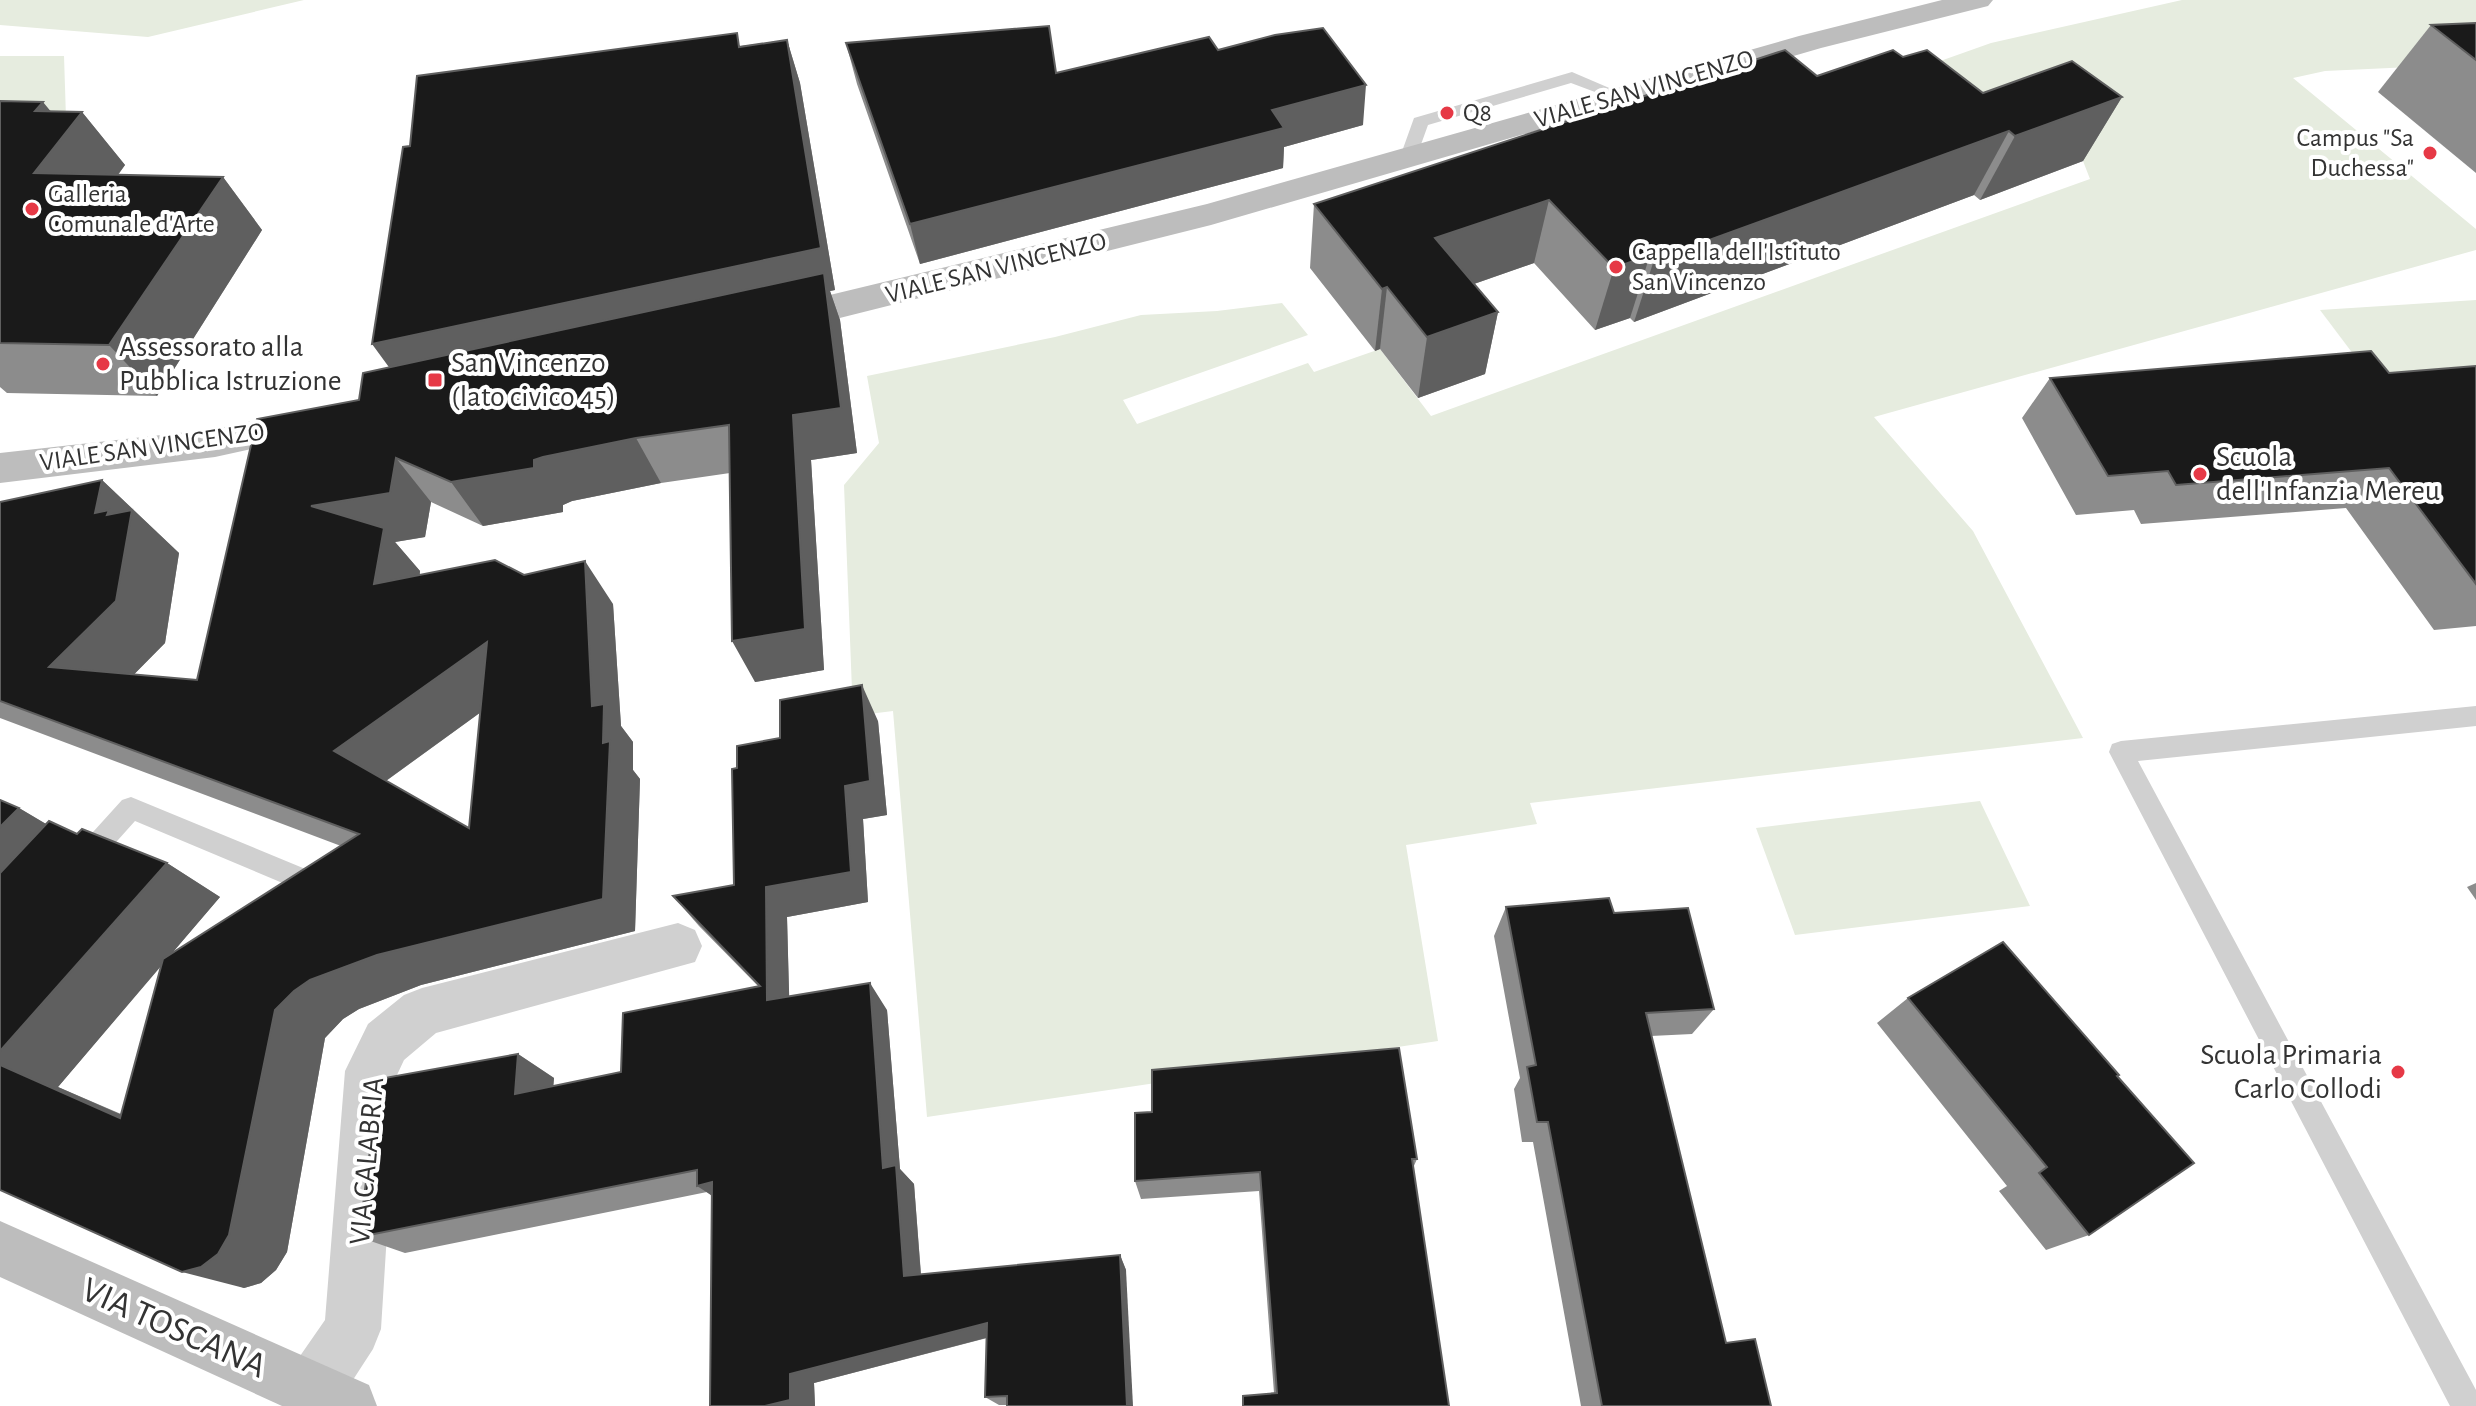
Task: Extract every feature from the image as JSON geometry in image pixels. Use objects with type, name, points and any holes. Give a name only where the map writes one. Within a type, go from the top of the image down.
[{"type":"street","name":"VIALE SAN VINCENZO","points":[[747,328],[1182,222],[1810,42],[1978,0]]},
{"type":"street","name":"VIALE SAN VINCENZO","points":[[0,468],[215,443],[347,415]]},
{"type":"street","name":"VIA CALABRIA","points":[[336,1401],[353,1329],[371,1071],[386,1042],[422,1012],[678,946]]},
{"type":"street","name":"VIA TOSCANA","points":[[0,1249],[336,1401]]},
{"type":"lane","points":[[2467,1406],[2121,752],[2476,716]]},
{"type":"lane","points":[[71,874],[131,808],[324,888]]},
{"type":"shaded area","points":[[0,0],[304,0],[148,37],[0,25]]},
{"type":"shaded area","points":[[2182,0],[2476,0],[2476,64],[2325,71],[2293,78],[2476,229],[2476,250],[1874,417],[1973,531],[2083,738],[1530,803],[1537,824],[1406,845],[1438,1041],[927,1117],[893,711],[853,716],[844,485],[879,443],[867,376],[1055,337],[1141,315],[1217,311],[1282,303],[1308,335],[1123,400],[1137,424],[1308,363],[1314,372],[1380,349],[1431,416],[2090,179],[2083,161],[1867,87],[1991,43]]},
{"type":"shaded area","points":[[0,56],[64,56],[66,118],[0,181]]},
{"type":"shaded area","points":[[2476,300],[2476,377],[2375,383],[2320,310]]},
{"type":"shaded area","points":[[1980,801],[2030,906],[1795,935],[1756,828]]},
{"type":"building","points":[[2476,23],[2476,60],[2431,25]]},
{"type":"building","points":[[1049,26],[1056,73],[1209,37],[1218,50],[1275,35],[1323,28],[1366,85],[1272,110],[1284,128],[910,224],[846,43]]},
{"type":"building","points":[[737,33],[739,47],[787,40],[821,248],[372,344],[403,147],[410,146],[417,76]]},
{"type":"building","points":[[1785,50],[1817,76],[1893,50],[1903,57],[1927,50],[1983,93],[2072,61],[2122,97],[2015,136],[2009,131],[1654,260],[1650,255],[1614,268],[1549,200],[1435,238],[1498,312],[1427,337],[1387,287],[1382,289],[1314,204]]},
{"type":"building","points":[[0,101],[43,102],[35,111],[82,112],[34,173],[223,177],[109,345],[0,343]]},
{"type":"building","points":[[824,273],[841,408],[793,415],[805,629],[732,641],[729,425],[636,438],[543,457],[534,460],[534,468],[451,482],[396,458],[390,493],[311,506],[384,528],[374,584],[495,560],[524,575],[585,561],[592,706],[604,704],[603,743],[610,741],[603,899],[377,955],[310,980],[294,991],[275,1010],[229,1235],[218,1254],[201,1267],[182,1272],[0,1190],[0,1065],[120,1118],[163,959],[359,834],[0,701],[0,502],[102,480],[95,513],[109,510],[107,515],[132,510],[116,601],[49,667],[197,680],[257,419],[359,400],[363,373]],"holes":[[[487,642],[469,828],[334,751]]]},
{"type":"building","points":[[2371,351],[2389,373],[2476,366],[2476,584],[2389,468],[2176,485],[2168,471],[2108,476],[2050,378]]},
{"type":"building","points":[[862,685],[870,781],[845,786],[851,872],[766,887],[767,1000],[870,983],[883,1168],[896,1165],[904,1276],[1120,1255],[1127,1406],[1007,1406],[1007,1396],[985,1397],[987,1323],[790,1374],[790,1400],[765,1406],[710,1406],[712,1182],[697,1186],[697,1170],[359,1237],[379,1079],[518,1054],[515,1094],[621,1072],[623,1013],[760,986],[673,896],[734,885],[732,769],[737,768],[737,746],[780,738],[780,700]]},
{"type":"building","points":[[0,800],[19,808],[0,827]]},
{"type":"building","points":[[49,821],[77,834],[82,829],[167,863],[0,1051],[0,873]]},
{"type":"building","points":[[1609,898],[1614,913],[1688,908],[1714,1009],[1646,1013],[1726,1343],[1755,1339],[1771,1406],[1602,1406],[1548,1122],[1537,1122],[1527,1067],[1536,1065],[1506,907]]},
{"type":"building","points":[[2003,942],[2194,1163],[2089,1235],[2039,1173],[2047,1167],[1908,998]]},
{"type":"building","points":[[1399,1048],[1417,1159],[1412,1159],[1449,1406],[1243,1406],[1243,1396],[1277,1393],[1260,1172],[1135,1181],[1135,1113],[1152,1112],[1152,1070]]},
{"type":"place","name":"Q8","points":[[1447,113]]},
{"type":"place","name":"Campus \"Sa Duchessa\"","points":[[2430,153]]},
{"type":"place","name":"Galleria Comunale d'Arte","points":[[32,209]]},
{"type":"place","name":"Cappella dell'Istituto San Vincenzo","points":[[1616,267]]},
{"type":"place","name":"Assessorato alla Pubblica Istruzione","points":[[103,364]]},
{"type":"place","name":"San Vincenzo (lato civico 45)","points":[[435,380]]},
{"type":"place","name":"Scuola dell'Infanzia Mereu","points":[[2200,474]]},
{"type":"place","name":"Scuola Primaria Carlo Collodi","points":[[2398,1072]]}]
